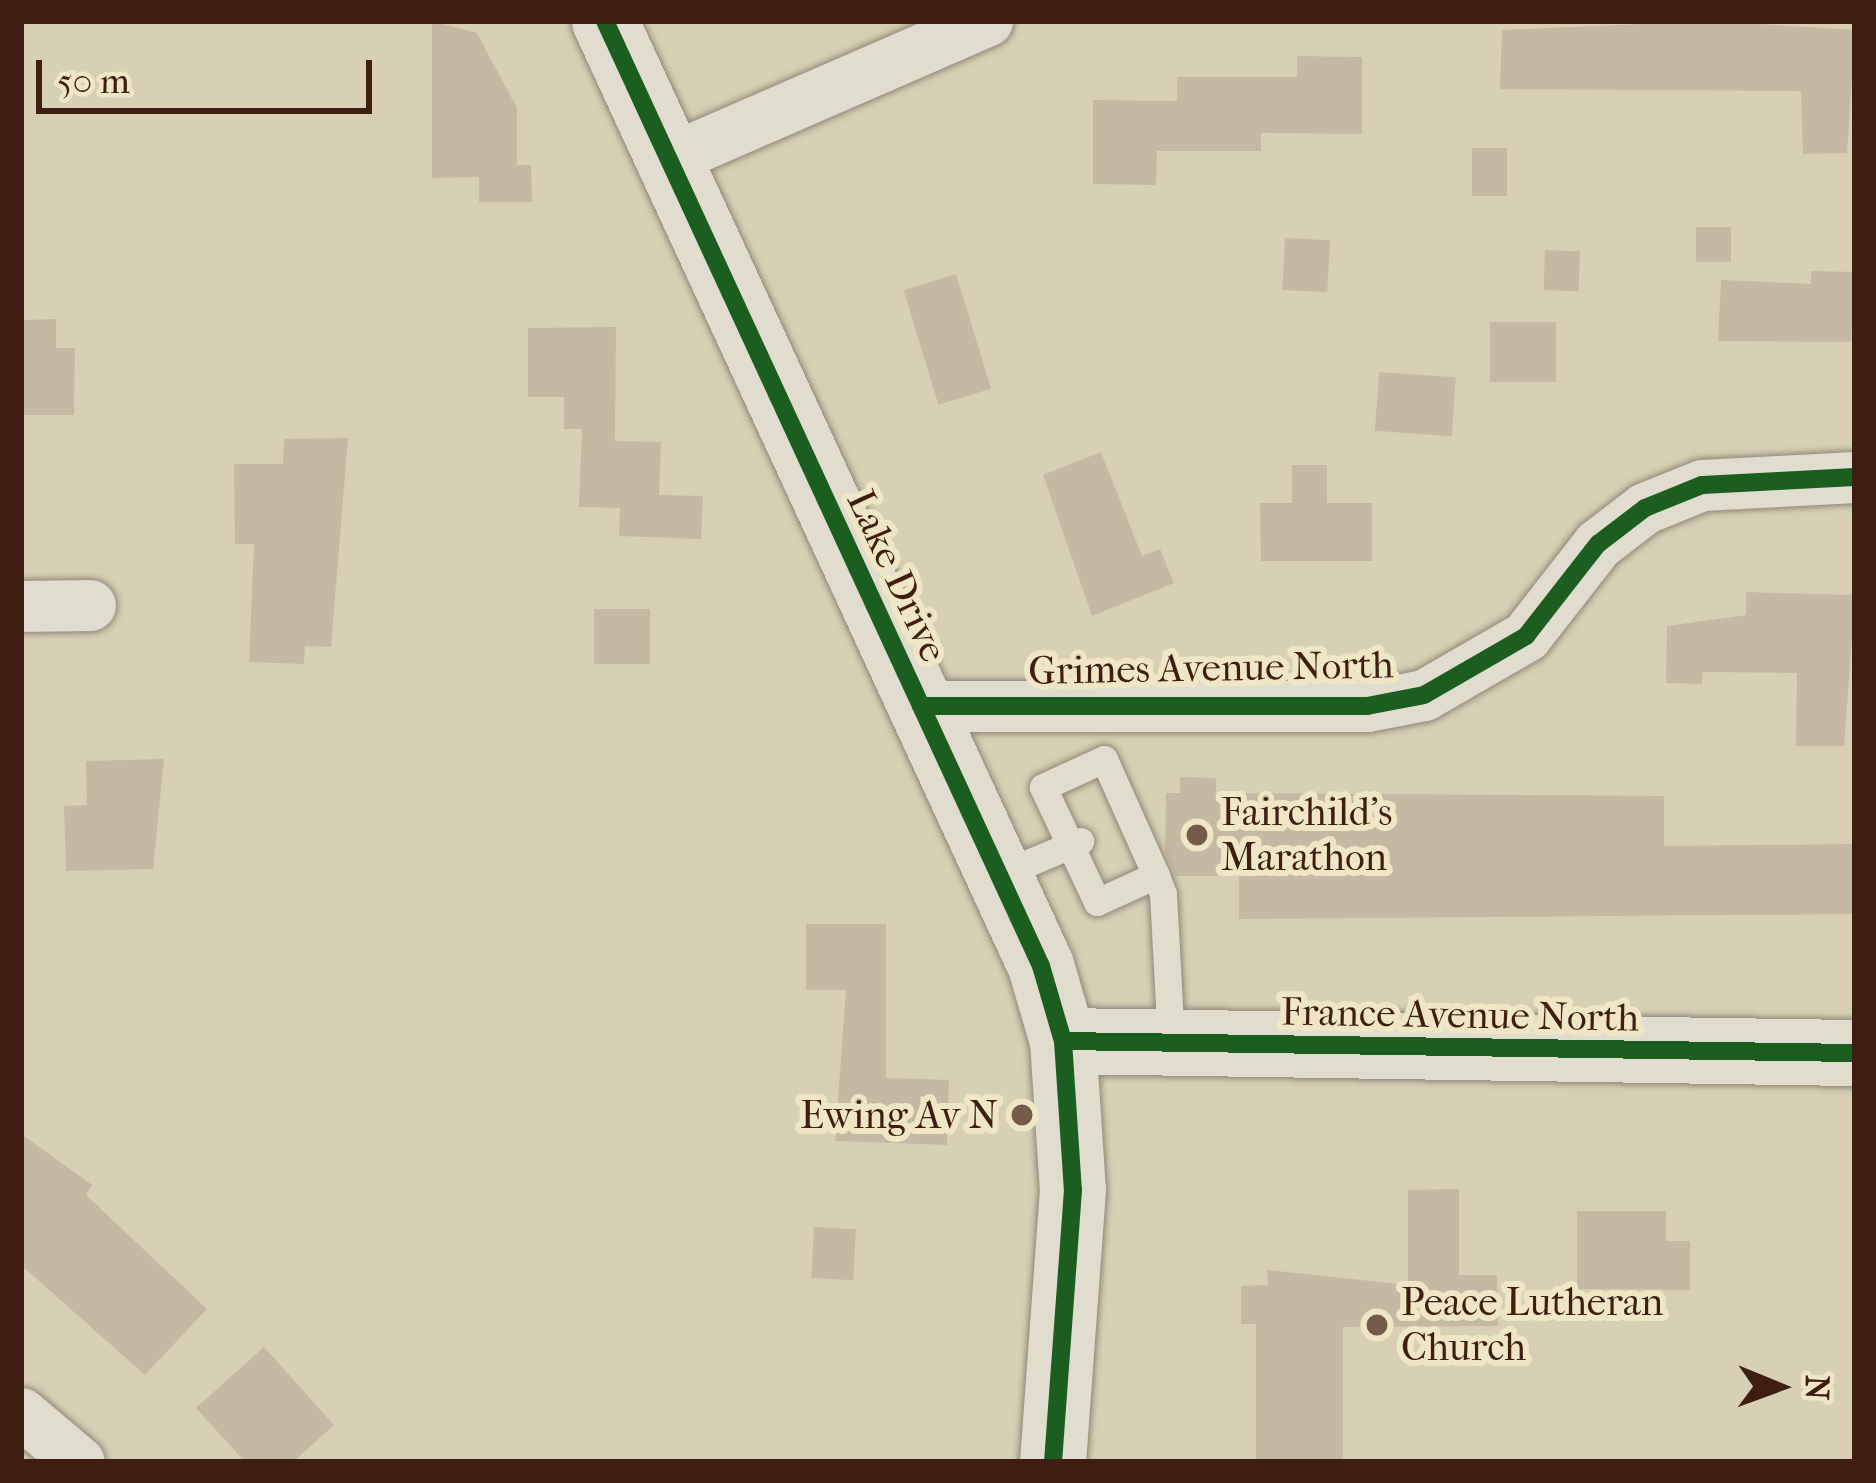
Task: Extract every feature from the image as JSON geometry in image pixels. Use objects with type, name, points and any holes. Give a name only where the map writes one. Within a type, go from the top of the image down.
[{"type":"street","name":"Lake Drive","points":[[605,21],[1002,874],[1064,1041],[1073,1190],[1053,1462]]},
{"type":"street","points":[[670,159],[987,21]]},
{"type":"street","name":"Grimes Avenue North","points":[[921,706],[1367,706],[1424,695],[1526,636],[1598,544],[1645,508],[1702,484],[1855,477]]},
{"type":"street","points":[[21,606],[91,605]]},
{"type":"street","name":"France Avenue North","points":[[1064,1041],[1855,1054]]},
{"type":"street","points":[[21,1413],[79,1462]]},
{"type":"lane","points":[[1096,705],[1104,759],[1156,875],[1171,1042]]},
{"type":"lane","points":[[1104,759],[1043,787],[1075,843],[1096,902],[1156,875]]},
{"type":"lane","points":[[1002,874],[1075,843]]},
{"type":"building","points":[[432,21],[477,33],[517,108],[517,165],[531,165],[532,202],[479,202],[479,177],[432,178]]},
{"type":"building","points":[[1712,21],[1855,30],[1847,153],[1803,154],[1801,91],[1500,89],[1502,30]]},
{"type":"building","points":[[1297,56],[1362,57],[1362,134],[1261,133],[1261,151],[1157,151],[1156,185],[1093,184],[1093,100],[1177,101],[1177,77],[1297,77]]},
{"type":"building","points":[[1472,148],[1507,148],[1507,196],[1472,196]]},
{"type":"building","points":[[1696,227],[1731,227],[1731,262],[1696,262]]},
{"type":"building","points":[[1285,238],[1330,240],[1327,292],[1282,290]]},
{"type":"building","points":[[1545,250],[1580,251],[1579,291],[1544,290]]},
{"type":"building","points":[[1811,271],[1855,272],[1851,342],[1718,341],[1721,280],[1811,284]]},
{"type":"building","points":[[956,274],[991,389],[938,405],[903,290]]},
{"type":"building","points":[[56,319],[56,348],[75,348],[74,415],[21,415],[21,320]]},
{"type":"building","points":[[1490,322],[1556,322],[1556,382],[1490,382]]},
{"type":"building","points":[[616,327],[615,441],[661,442],[659,495],[703,496],[701,539],[619,536],[620,508],[579,507],[582,429],[564,429],[564,397],[528,397],[528,328]]},
{"type":"building","points":[[1379,372],[1456,377],[1452,436],[1375,431]]},
{"type":"building","points":[[348,438],[331,647],[305,646],[304,664],[249,662],[254,544],[235,544],[234,464],[283,464],[284,439]]},
{"type":"building","points":[[1101,452],[1142,556],[1160,549],[1174,583],[1092,616],[1043,475]]},
{"type":"building","points":[[1292,465],[1327,465],[1327,503],[1372,503],[1372,561],[1261,561],[1260,503],[1292,503]]},
{"type":"building","points":[[1746,592],[1855,595],[1844,746],[1796,746],[1797,673],[1703,672],[1702,684],[1666,683],[1667,626],[1746,615]]},
{"type":"building","points":[[594,609],[650,609],[650,664],[594,664]]},
{"type":"building","points":[[164,759],[153,869],[66,871],[64,806],[87,805],[86,761]]},
{"type":"building","points":[[1180,777],[1216,778],[1216,793],[1664,796],[1664,846],[1855,844],[1855,914],[1239,919],[1239,876],[1176,876],[1165,851],[1166,793],[1180,793]]},
{"type":"building","points":[[806,924],[886,924],[886,1078],[949,1080],[947,1145],[835,1141],[846,990],[806,990]]},
{"type":"building","points":[[21,1134],[92,1185],[86,1195],[207,1309],[145,1375],[21,1265]]},
{"type":"building","name":"Peace Lutheran Church","points":[[1459,1189],[1459,1275],[1497,1275],[1498,1326],[1343,1327],[1343,1462],[1256,1462],[1256,1324],[1241,1324],[1241,1286],[1268,1285],[1267,1270],[1408,1285],[1408,1190]]},
{"type":"building","points":[[1577,1211],[1666,1211],[1666,1241],[1690,1241],[1690,1290],[1577,1289]]},
{"type":"building","points":[[814,1227],[856,1229],[853,1280],[811,1278]]},
{"type":"building","points":[[264,1347],[334,1425],[293,1462],[245,1462],[196,1408]]},
{"type":"cycle path","points":[[605,21],[1041,966],[1063,1041],[1073,1190],[1053,1462]]},
{"type":"cycle path","points":[[921,706],[1367,706],[1424,695],[1526,636],[1598,544],[1645,508],[1702,485],[1855,477]]},
{"type":"cycle path","points":[[1063,1041],[1855,1053]]},
{"type":"place","name":"Fairchild's Marathon","points":[[1197,835]]},
{"type":"place","name":"Ewing Av N","points":[[1022,1115]]},
{"type":"place","name":"Peace Lutheran Church","points":[[1377,1325]]}]
